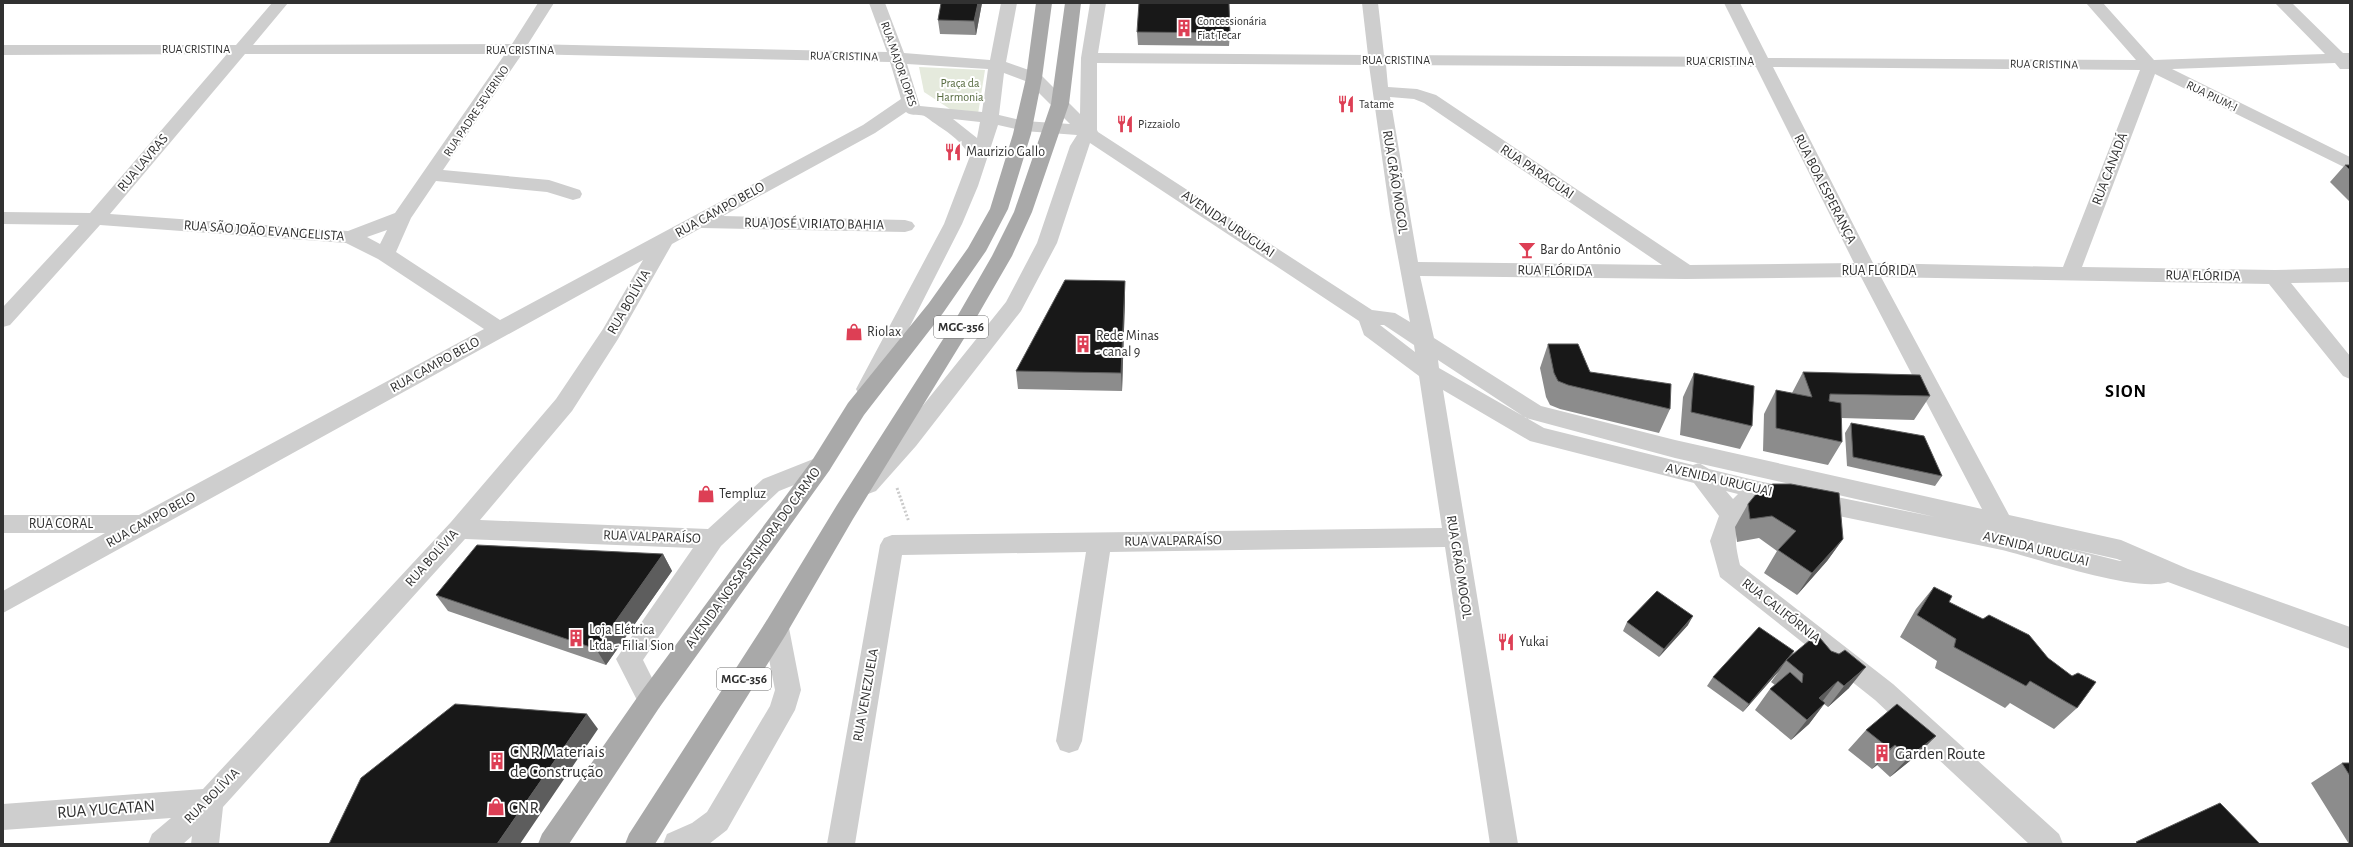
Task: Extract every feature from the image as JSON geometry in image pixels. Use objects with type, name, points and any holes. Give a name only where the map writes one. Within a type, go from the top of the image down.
[{"type":"main road","name":"AVENIDA NOSSA SENHORA DO CARMO","points":[[552,844],[650,700],[821,465],[856,409],[936,308],[976,251],[999,209],[1024,126],[1034,78],[1044,3]]},
{"type":"main road","name":"MGC-356","points":[[639,844],[776,628],[845,512],[961,327],[1002,256],[1023,212],[1060,104],[1074,3]]},
{"type":"street","name":"RUA LAVRAS","points":[[3,320],[95,219],[280,3]]},
{"type":"street","name":"RUA PADRE SEVERINO","points":[[385,254],[402,217],[517,49],[546,3]]},
{"type":"street","name":"RUA MAJOR LOPES","points":[[877,3],[903,74],[918,108],[990,118],[1024,126]]},
{"type":"street","name":"AVENIDA NOSSA SENHORA DO CARMO","points":[[856,409],[953,224],[988,131],[997,65],[1009,3]]},
{"type":"street","name":"MGC-356","points":[[845,512],[888,463],[1014,306],[1047,243],[1075,158],[1088,130],[1089,58],[1098,3]]},
{"type":"street","name":"RUA GRÃO MOGOL","points":[[1370,3],[1376,59],[1412,289],[1424,340],[1427,371],[1504,844]]},
{"type":"street","name":"RUA BOA ESPERANÇA","points":[[1732,3],[1866,270],[2000,521]]},
{"type":"street","name":"RUA PIUM-I","points":[[2094,3],[2150,65],[2350,164]]},
{"type":"street","points":[[2282,3],[2347,62]]},
{"type":"street","name":"RUA CRISTINA","points":[[3,50],[517,49],[897,57],[924,61],[997,65],[1034,78]]},
{"type":"street","name":"RUA CRISTINA","points":[[1089,58],[1761,61],[2150,65],[2347,62]]},
{"type":"street","points":[[903,74],[911,66],[924,61]]},
{"type":"street","name":"RUA CANADÁ","points":[[2070,273],[2150,65]]},
{"type":"street","name":"AVENIDA URUGUAI","points":[[1034,78],[1088,130],[1092,136],[1378,317],[1424,340],[1534,412],[1597,430],[1675,449],[2000,521],[2121,550],[2178,576],[2350,638]]},
{"type":"street","name":"RUA PARAGUAI","points":[[1381,91],[1417,94],[1430,99],[1686,272]]},
{"type":"street","points":[[918,108],[958,129],[972,141],[979,155]]},
{"type":"street","name":"RUA CAMPO BELO","points":[[3,603],[142,524],[699,222],[869,128],[918,108]]},
{"type":"street","points":[[1024,126],[1088,130]]},
{"type":"street","points":[[1075,158],[1089,151],[1128,158]]},
{"type":"street","points":[[432,175],[549,186],[573,194]]},
{"type":"street","points":[[350,237],[402,217]]},
{"type":"street","name":"RUA SÃO JOÃO EVANGELISTA","points":[[3,218],[95,219],[350,237],[385,254],[500,330]]},
{"type":"street","name":"RUA JOSÉ VIRIATO BAHIA","points":[[699,222],[905,226]]},
{"type":"street","name":"RUA BOLÍVIA","points":[[162,844],[210,802],[459,529],[564,405],[611,334],[664,241]]},
{"type":"street","name":"RUA FLÓRIDA","points":[[1409,269],[1686,272],[1866,270],[2275,277],[2350,275]]},
{"type":"street","points":[[2275,277],[2350,370]]},
{"type":"street","points":[[1378,317],[1401,310],[1412,289]]},
{"type":"street","name":"AVENIDA URUGUAI","points":[[1378,317],[1371,330],[1427,371],[1538,435],[1758,490],[2004,541],[2120,570],[2178,576]]},
{"type":"street","points":[[1675,449],[1704,477],[1731,515],[1758,490]]},
{"type":"street","name":"RUA VALPARAÍSO","points":[[459,529],[713,539],[771,485],[821,465]]},
{"type":"street","name":"RUA CALIFÓRNIA","points":[[1731,515],[1722,540],[1729,570],[1884,692],[2049,844]]},
{"type":"street","name":"RUA CORAL","points":[[3,524],[142,524]]},
{"type":"street","name":"RUA VALPARAÍSO","points":[[892,546],[1454,537]]},
{"type":"street","points":[[650,700],[629,659],[713,539]]},
{"type":"street","points":[[1069,741],[1100,542]]},
{"type":"street","name":"RUA VENEZUELA","points":[[841,844],[892,546]]},
{"type":"street","points":[[677,844],[702,833],[717,821],[782,710],[788,690],[776,628]]},
{"type":"street","points":[[205,844],[210,802]]},
{"type":"street","name":"RUA YUCATAN","points":[[3,817],[210,802]]},
{"type":"path","points":[[888,463],[918,545]]},
{"type":"green space","name":"Praça da Harmonia","points":[[919,67],[985,70],[978,114],[953,111],[924,92]]},
{"type":"building","points":[[941,3],[978,3],[974,21],[938,20]]},
{"type":"building","name":"Concessionária Fiat Tecar","points":[[1139,3],[1229,3],[1230,33],[1137,32]]},
{"type":"building","points":[[2345,165],[2350,165],[2350,170]]},
{"type":"building","name":"Rede Minas - canal 9","points":[[1065,280],[1125,281],[1121,373],[1016,371]]},
{"type":"building","points":[[1548,344],[1578,344],[1590,372],[1671,384],[1670,409],[1568,385],[1558,381],[1554,373]]},
{"type":"building","points":[[1803,372],[1920,375],[1930,396],[1830,394],[1829,401],[1841,403],[1842,442],[1776,428],[1776,390],[1812,397]]},
{"type":"building","points":[[1694,373],[1754,386],[1752,426],[1691,412]]},
{"type":"building","points":[[1851,423],[1924,436],[1942,476],[1853,457]]},
{"type":"building","points":[[1773,484],[1791,484],[1839,493],[1843,539],[1812,573],[1778,550],[1796,531],[1772,516],[1750,519],[1748,504],[1761,488]]},
{"type":"building","name":"Loja Elétrica Ltda - Filial Sion","points":[[477,545],[663,554],[596,649],[436,595]]},
{"type":"building","points":[[1934,587],[1952,596],[1949,602],[1983,619],[1989,615],[2029,635],[2048,658],[2072,676],[2078,673],[2096,682],[2077,708],[2030,681],[2026,686],[1954,647],[1956,639],[1917,615]]},
{"type":"building","points":[[1657,591],[1693,616],[1664,649],[1627,622]]},
{"type":"building","points":[[1759,627],[1794,651],[1749,704],[1713,677]]},
{"type":"building","points":[[1820,638],[1831,651],[1839,654],[1845,650],[1866,667],[1844,686],[1838,681],[1819,698],[1825,703],[1807,720],[1770,689],[1790,672],[1802,683],[1803,674],[1786,660],[1810,640],[1813,643]]},
{"type":"building","name":"CNR Materiais de Construção","points":[[455,704],[587,714],[497,844],[329,844],[361,778]]},
{"type":"building","points":[[1897,704],[1936,736],[1909,757],[1895,745],[1890,749],[1866,730]]},
{"type":"building","points":[[2342,763],[2350,763],[2350,776]]},
{"type":"building","points":[[2220,803],[2260,844],[2138,844],[2136,842]]},
{"type":"place","name":"Concessionária Fiat Tecar","points":[[1184,28]]},
{"type":"place","name":"Tatame","points":[[1346,104]]},
{"type":"place","name":"Pizzaiolo","points":[[1125,124]]},
{"type":"place","name":"Maurizio Gallo","points":[[953,152]]},
{"type":"place","name":"Bar do Antônio","points":[[1527,250]]},
{"type":"place","name":"Riolax","points":[[854,332]]},
{"type":"place","name":"Rede Minas - canal 9","points":[[1083,344]]},
{"type":"place","name":"Templuz","points":[[706,494]]},
{"type":"place","name":"Loja Elétrica Ltda - Filial Sion","points":[[576,638]]},
{"type":"place","name":"Yukai","points":[[1506,642]]},
{"type":"place","name":"Garden Route","points":[[1882,753]]},
{"type":"place","name":"CNR Materiais de Construção","points":[[497,761]]},
{"type":"place","name":"CNR","points":[[496,807]]},
{"type":"district","name":"SION","points":[[2126,392]]}]
